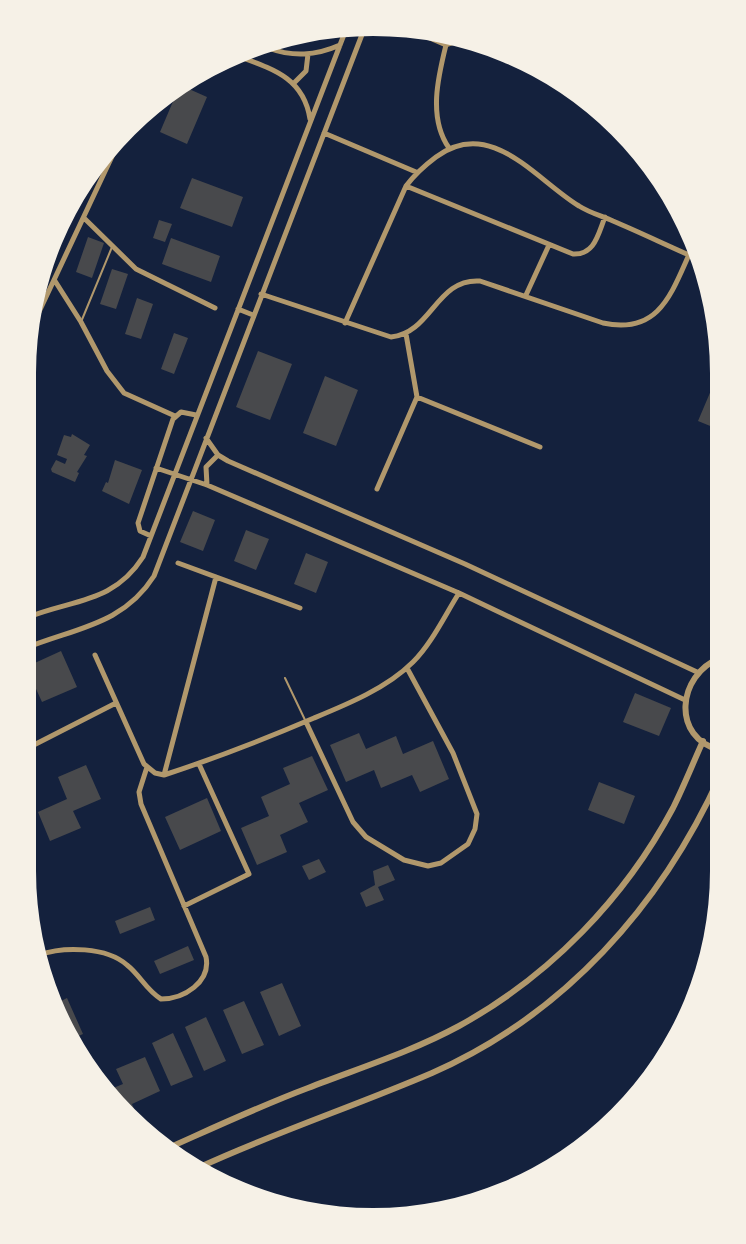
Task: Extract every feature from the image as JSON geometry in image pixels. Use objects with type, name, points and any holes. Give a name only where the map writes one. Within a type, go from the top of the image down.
[{"type":"street","points":[[36,645],[105,621],[138,598],[160,564],[206,437],[361,37]]},
{"type":"street","points":[[36,615],[93,599],[117,587],[136,568],[151,536],[343,38]]},
{"type":"street","points":[[439,42],[446,45],[438,76],[437,106],[440,131],[449,148]]},
{"type":"street","points":[[275,51],[284,54],[308,54],[340,45]]},
{"type":"street","points":[[294,83],[306,71],[308,54]]},
{"type":"street","points":[[249,60],[275,69],[294,83],[307,103],[310,120]]},
{"type":"street","points":[[324,133],[416,172]]},
{"type":"street","points":[[345,323],[406,186],[416,172],[449,148],[468,143],[492,147],[526,165],[578,205],[688,255]]},
{"type":"street","points":[[42,308],[108,165]]},
{"type":"street","points":[[406,186],[573,254],[585,253],[594,245],[605,217]]},
{"type":"street","points":[[84,219],[136,269],[215,308]]},
{"type":"street","points":[[526,295],[549,244]]},
{"type":"street","points":[[261,294],[382,336],[406,334],[418,326],[449,289],[464,282],[480,281],[526,295],[603,324],[635,324],[655,315],[663,307],[689,256]]},
{"type":"street","points":[[55,281],[81,322],[107,371],[124,393],[175,416]]},
{"type":"street","points":[[237,309],[253,315]]},
{"type":"street","points":[[377,489],[417,397],[406,334]]},
{"type":"street","points":[[417,397],[540,447]]},
{"type":"street","points":[[151,536],[140,531],[138,525],[175,416],[182,412],[196,415]]},
{"type":"street","points":[[206,437],[218,455],[465,564],[697,672]]},
{"type":"street","points":[[207,485],[206,467],[218,455]]},
{"type":"street","points":[[156,468],[207,485],[459,593],[685,700]]},
{"type":"street","points":[[178,563],[300,608]]},
{"type":"street","points":[[164,775],[216,577]]},
{"type":"street","points":[[95,655],[147,767],[155,773],[164,775],[199,764],[345,705],[407,668],[423,651],[459,593]]},
{"type":"street","points":[[710,662],[697,672],[688,686],[685,700],[686,716],[692,730],[710,745]]},
{"type":"street","points":[[306,722],[353,822],[366,837],[404,860],[428,866],[441,863],[468,844],[475,829],[477,814],[453,753],[407,668]]},
{"type":"street","points":[[36,744],[116,703]]},
{"type":"street","points":[[177,1144],[306,1089],[420,1045],[498,1002],[534,976],[583,931],[626,881],[673,806],[703,741]]},
{"type":"street","points":[[184,906],[249,874],[199,764]]},
{"type":"street","points":[[46,954],[58,951],[89,951],[116,958],[126,964],[153,994],[167,999],[198,986],[206,974],[206,957],[141,804],[139,792],[147,767]]},
{"type":"street","points":[[206,1164],[317,1116],[433,1072],[475,1051],[553,999],[596,960],[650,899],[700,820],[710,798]]},
{"type":"lane","points":[[81,322],[113,246]]},
{"type":"lane","points":[[285,678],[306,722]]},
{"type":"building","points":[[191,90],[207,97],[187,144],[160,132],[172,103]]},
{"type":"building","points":[[192,178],[243,197],[232,227],[180,208]]},
{"type":"building","points":[[159,220],[172,224],[165,242],[153,238]]},
{"type":"building","points":[[88,237],[104,243],[92,278],[76,272]]},
{"type":"building","points":[[171,238],[220,256],[211,282],[162,264]]},
{"type":"building","points":[[112,269],[128,274],[116,309],[100,304]]},
{"type":"building","points":[[137,298],[153,304],[141,339],[125,334]]},
{"type":"building","points":[[174,333],[188,338],[174,374],[161,369]]},
{"type":"building","points":[[258,351],[292,364],[270,420],[236,407]]},
{"type":"building","points":[[325,376],[358,390],[336,446],[303,433]]},
{"type":"building","points":[[710,393],[710,426],[698,421]]},
{"type":"building","points":[[72,434],[90,445],[84,455],[87,456],[77,472],[79,473],[75,482],[52,472],[51,469],[56,460],[65,464],[67,459],[57,455],[64,435],[71,437]]},
{"type":"building","points":[[115,460],[142,470],[129,504],[102,491],[106,482],[108,483]]},
{"type":"building","points":[[193,511],[215,520],[203,551],[180,542]]},
{"type":"building","points":[[246,530],[269,539],[256,570],[234,561]]},
{"type":"building","points":[[306,553],[328,562],[316,593],[294,584]]},
{"type":"building","points":[[61,651],[77,687],[42,702],[36,689],[36,662]]},
{"type":"building","points":[[635,693],[671,708],[659,736],[623,722]]},
{"type":"building","points":[[359,733],[366,749],[396,736],[403,754],[433,741],[449,779],[420,792],[412,775],[381,788],[374,770],[346,782],[330,745]]},
{"type":"building","points":[[312,756],[328,790],[299,803],[308,822],[280,835],[287,852],[257,865],[241,828],[269,816],[261,797],[290,784],[283,768]]},
{"type":"building","points":[[86,765],[101,799],[73,811],[81,828],[50,841],[38,812],[67,799],[58,777]]},
{"type":"building","points":[[599,782],[635,796],[624,824],[588,810]]},
{"type":"building","points":[[207,798],[221,831],[180,850],[165,817]]},
{"type":"building","points":[[319,859],[326,872],[309,880],[302,866]]},
{"type":"building","points":[[388,865],[395,880],[378,887],[384,900],[366,907],[360,893],[375,885],[373,871]]},
{"type":"building","points":[[150,907],[155,920],[120,934],[115,921]]},
{"type":"building","points":[[188,946],[194,960],[160,974],[154,961]]},
{"type":"building","points":[[282,983],[301,1026],[279,1036],[260,992]]},
{"type":"building","points":[[67,998],[83,1034],[79,1036],[62,1000]]},
{"type":"building","points":[[244,1001],[264,1045],[242,1054],[223,1010]]},
{"type":"building","points":[[206,1017],[226,1061],[204,1071],[185,1027]]},
{"type":"building","points":[[173,1033],[193,1077],[171,1086],[152,1043]]},
{"type":"building","points":[[145,1057],[160,1091],[132,1104],[133,1107],[115,1087],[123,1084],[116,1069]]}]
